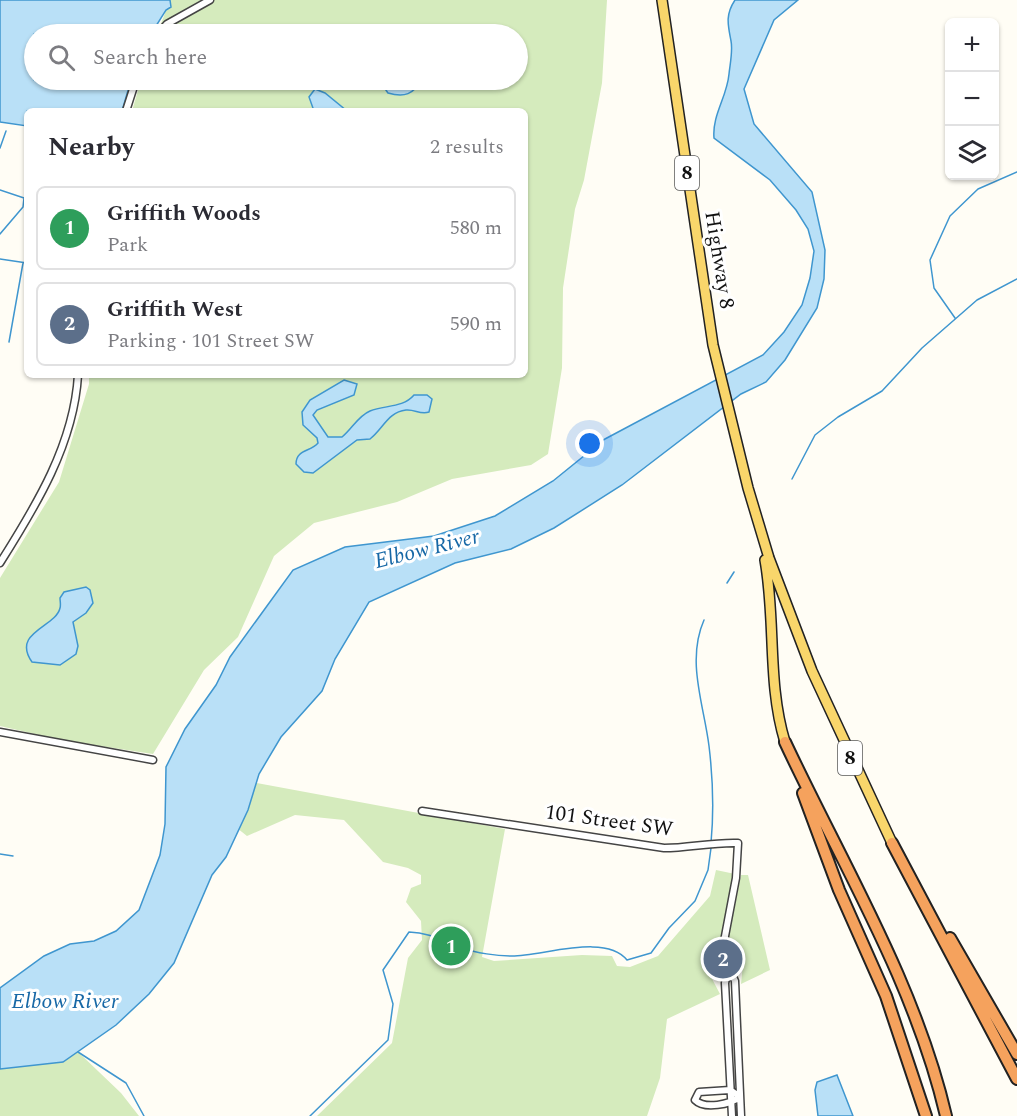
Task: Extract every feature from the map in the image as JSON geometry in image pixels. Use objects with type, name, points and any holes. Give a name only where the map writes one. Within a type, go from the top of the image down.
[{"type":"highway","points":[[785,742],[835,880],[886,996],[926,1116]]},
{"type":"highway","points":[[785,742],[906,992],[926,1043],[946,1116]]},
{"type":"highway","points":[[892,843],[905,859],[1017,1054]]},
{"type":"highway","points":[[892,843],[1017,1079]]},
{"type":"main road","name":"Highway 8","points":[[662,0],[713,345],[769,582],[775,695],[785,742]]},
{"type":"main road","name":"Highway 8","points":[[748,488],[769,558],[812,671],[892,843]]},
{"type":"street","points":[[167,24],[210,0]]},
{"type":"street","points":[[127,108],[133,90]]},
{"type":"street","points":[[0,563],[52,475],[77,394],[78,378]]},
{"type":"street","points":[[0,732],[153,760]]},
{"type":"street","name":"101 Street SW","points":[[422,811],[664,848],[707,843],[738,843],[736,878],[722,952],[728,968]]},
{"type":"street","points":[[728,968],[725,983],[732,1116]]},
{"type":"street","points":[[728,968],[735,981],[741,1116]]},
{"type":"street","points":[[730,1090],[740,1097],[731,1103],[702,1105],[695,1098],[699,1092],[730,1090]]},
{"type":"green space","points":[[170,0],[607,0],[602,83],[584,180],[575,209],[563,288],[562,368],[548,454],[531,465],[452,479],[397,502],[314,523],[274,556],[238,637],[204,670],[153,754],[61,740],[0,726],[0,578],[59,482],[89,378],[528,378],[528,108],[133,108],[138,90],[528,90],[528,24],[161,24]]},
{"type":"green space","points":[[235,779],[505,829],[482,957],[494,961],[582,955],[612,956],[617,966],[630,967],[658,956],[710,896],[716,870],[735,874],[719,956],[710,966],[710,975],[720,994],[667,1019],[660,1078],[647,1116],[317,1116],[392,1043],[408,958],[422,940],[421,921],[406,902],[411,888],[421,884],[421,875],[408,868],[383,862],[344,820],[295,815],[247,836],[232,824]]},
{"type":"green space","points":[[741,875],[748,875],[770,970],[741,984],[743,964],[726,951]]},
{"type":"green space","points":[[0,1015],[53,1028],[121,1093],[139,1116],[0,1116]]},
{"type":"water","points":[[0,0],[170,0],[171,7],[166,10],[157,24],[24,24],[24,90],[128,90],[123,108],[24,108],[24,126],[0,122]]},
{"type":"water","name":"Elbow River","points":[[735,0],[798,0],[774,20],[744,89],[754,124],[812,192],[825,250],[824,279],[817,308],[785,360],[766,382],[741,394],[622,485],[554,528],[511,549],[455,563],[369,602],[335,659],[322,691],[281,737],[259,774],[248,810],[226,857],[212,875],[174,963],[149,994],[116,1025],[63,1062],[0,1069],[0,988],[44,956],[70,944],[94,941],[116,931],[139,910],[160,855],[165,824],[166,767],[185,729],[216,685],[230,657],[293,570],[345,547],[434,536],[495,516],[553,481],[605,439],[763,355],[784,332],[802,305],[810,278],[814,251],[808,229],[796,210],[770,180],[714,138],[717,114],[728,82],[732,49],[728,20]]},
{"type":"water","points":[[314,90],[318,90],[325,93],[343,108],[313,108],[309,97]]},
{"type":"water","points":[[386,90],[414,90],[404,95],[388,93]]},
{"type":"water","points":[[344,380],[357,384],[354,395],[317,410],[313,415],[328,437],[342,437],[366,413],[405,402],[414,395],[427,395],[432,399],[429,412],[400,411],[390,417],[370,439],[357,440],[313,473],[304,472],[296,464],[298,456],[318,443],[317,438],[303,425],[302,412],[310,400]]},
{"type":"water","points":[[86,587],[90,590],[93,603],[86,613],[73,622],[78,646],[76,654],[60,665],[32,662],[27,652],[27,644],[31,637],[57,615],[60,598],[64,592]]},
{"type":"water","points":[[837,1075],[853,1116],[818,1116],[815,1090],[817,1082]]},
{"type":"waterway","points":[[0,148],[6,131]]},
{"type":"waterway","points":[[955,318],[934,288],[930,260],[950,216],[978,189],[1017,172]]},
{"type":"waterway","points":[[0,190],[24,198],[23,207],[0,234]]},
{"type":"waterway","points":[[0,259],[24,263]]},
{"type":"waterway","points":[[9,342],[23,263]]},
{"type":"waterway","points":[[792,479],[815,435],[838,417],[882,391],[922,348],[977,300],[1017,279]]},
{"type":"waterway","points":[[727,583],[734,572]]},
{"type":"waterway","points":[[704,620],[696,651],[696,667],[709,746],[713,807],[711,843]]},
{"type":"waterway","points":[[310,1116],[388,1040],[393,1004],[383,970],[409,932],[493,955],[525,955],[590,947],[617,952],[627,960],[651,953],[669,928],[695,901],[708,870],[711,848]]},
{"type":"waterway","points":[[0,854],[13,856]]},
{"type":"waterway","points":[[78,1052],[126,1083],[144,1116]]},
{"type":"place","name":"Griffith Woods","points":[[451,946]]},
{"type":"place","name":"Griffith West","points":[[723,959]]}]
